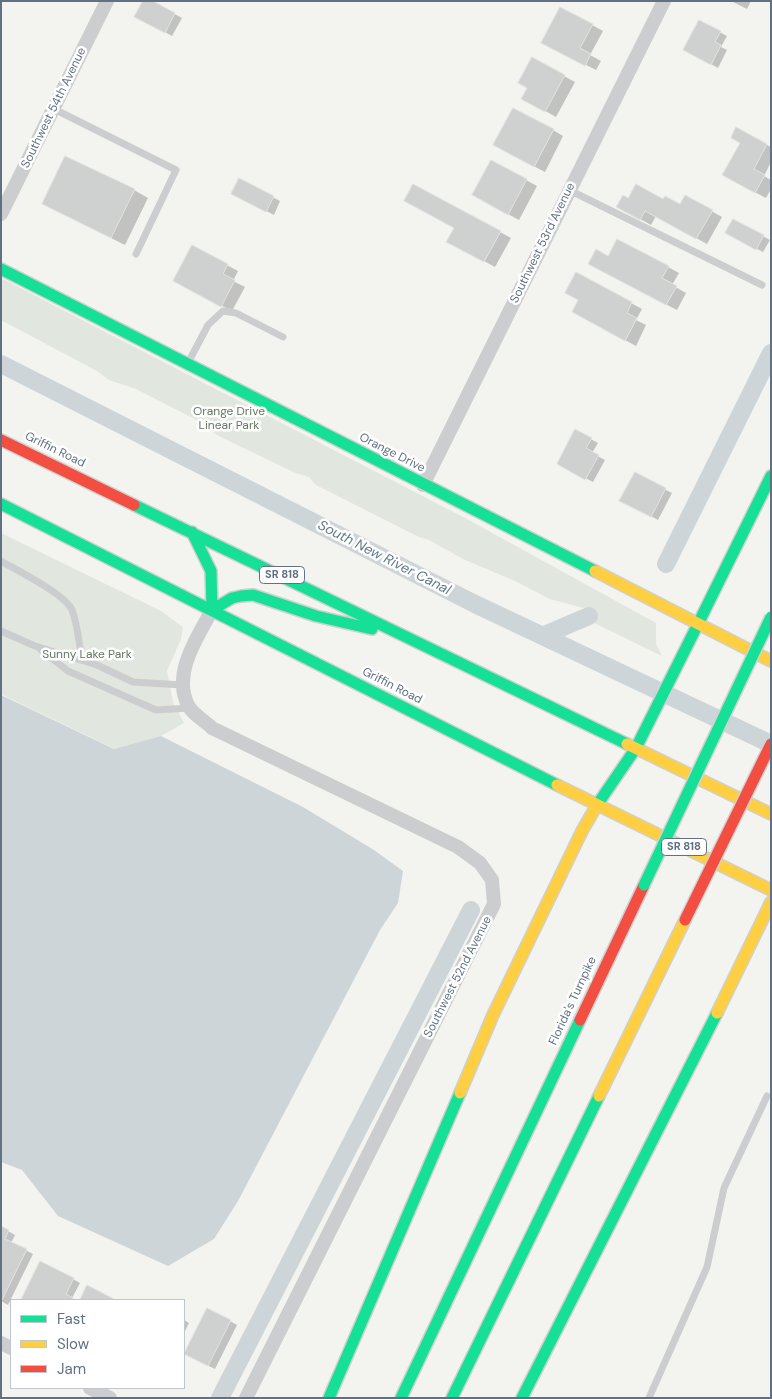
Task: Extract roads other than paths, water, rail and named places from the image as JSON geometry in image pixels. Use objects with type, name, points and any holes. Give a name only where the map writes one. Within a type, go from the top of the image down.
[{"type":"main road","name":"Orange Drive","points":[[1,269],[771,661]]},
{"type":"main road","name":"Griffin Road","points":[[1,440],[771,814]]},
{"type":"main road","points":[[329,1398],[493,1015],[578,839],[597,805],[636,748],[650,723],[771,476]]},
{"type":"main road","name":"Griffin Road","points":[[1,504],[597,805],[771,890]]},
{"type":"main road","points":[[192,532],[211,571],[212,610]]},
{"type":"main road","points":[[212,610],[225,600],[245,595],[257,596],[298,611],[416,640]]},
{"type":"main road","name":"Florida's Turnpike","points":[[400,1398],[644,885],[708,745],[771,617]]},
{"type":"main road","points":[[452,1398],[771,744]]},
{"type":"main road","points":[[522,1398],[581,1278],[653,1142],[771,902]]},
{"type":"street","name":"Southwest 54th Avenue","points":[[1,214],[107,1]]},
{"type":"street","name":"Southwest 53rd Avenue","points":[[423,485],[664,1]]},
{"type":"street","points":[[182,684],[190,651],[212,610]]},
{"type":"street","name":"Southwest 52nd Avenue","points":[[182,684],[190,708],[212,728],[458,848],[480,862],[492,880],[494,904],[246,1398]]},
{"type":"street","points":[[92,1389],[110,1398]]},
{"type":"lane","points":[[54,109],[176,170],[136,254]]},
{"type":"lane","points":[[569,190],[762,285]]},
{"type":"lane","points":[[188,364],[208,325],[223,311],[236,313],[283,338]]},
{"type":"lane","points":[[1,561],[60,596],[71,608],[76,621],[82,660]]},
{"type":"lane","points":[[1,631],[36,646],[97,665],[133,682],[182,684]]},
{"type":"lane","points":[[36,646],[68,671],[156,710],[190,708]]},
{"type":"lane","points":[[649,1398],[707,1267],[724,1188],[767,1096]]},
{"type":"waterway","points":[[666,564],[771,353]]},
{"type":"waterway","name":"South New River Canal","points":[[1,364],[475,604],[771,744]]},
{"type":"waterway","points":[[542,636],[589,616]]},
{"type":"waterway","points":[[220,1398],[471,910]]},
{"type":"park label","name":"Orange Drive Linear Park","points":[[229,419]]},
{"type":"park label","name":"Sunny Lake Park","points":[[87,655]]}]
